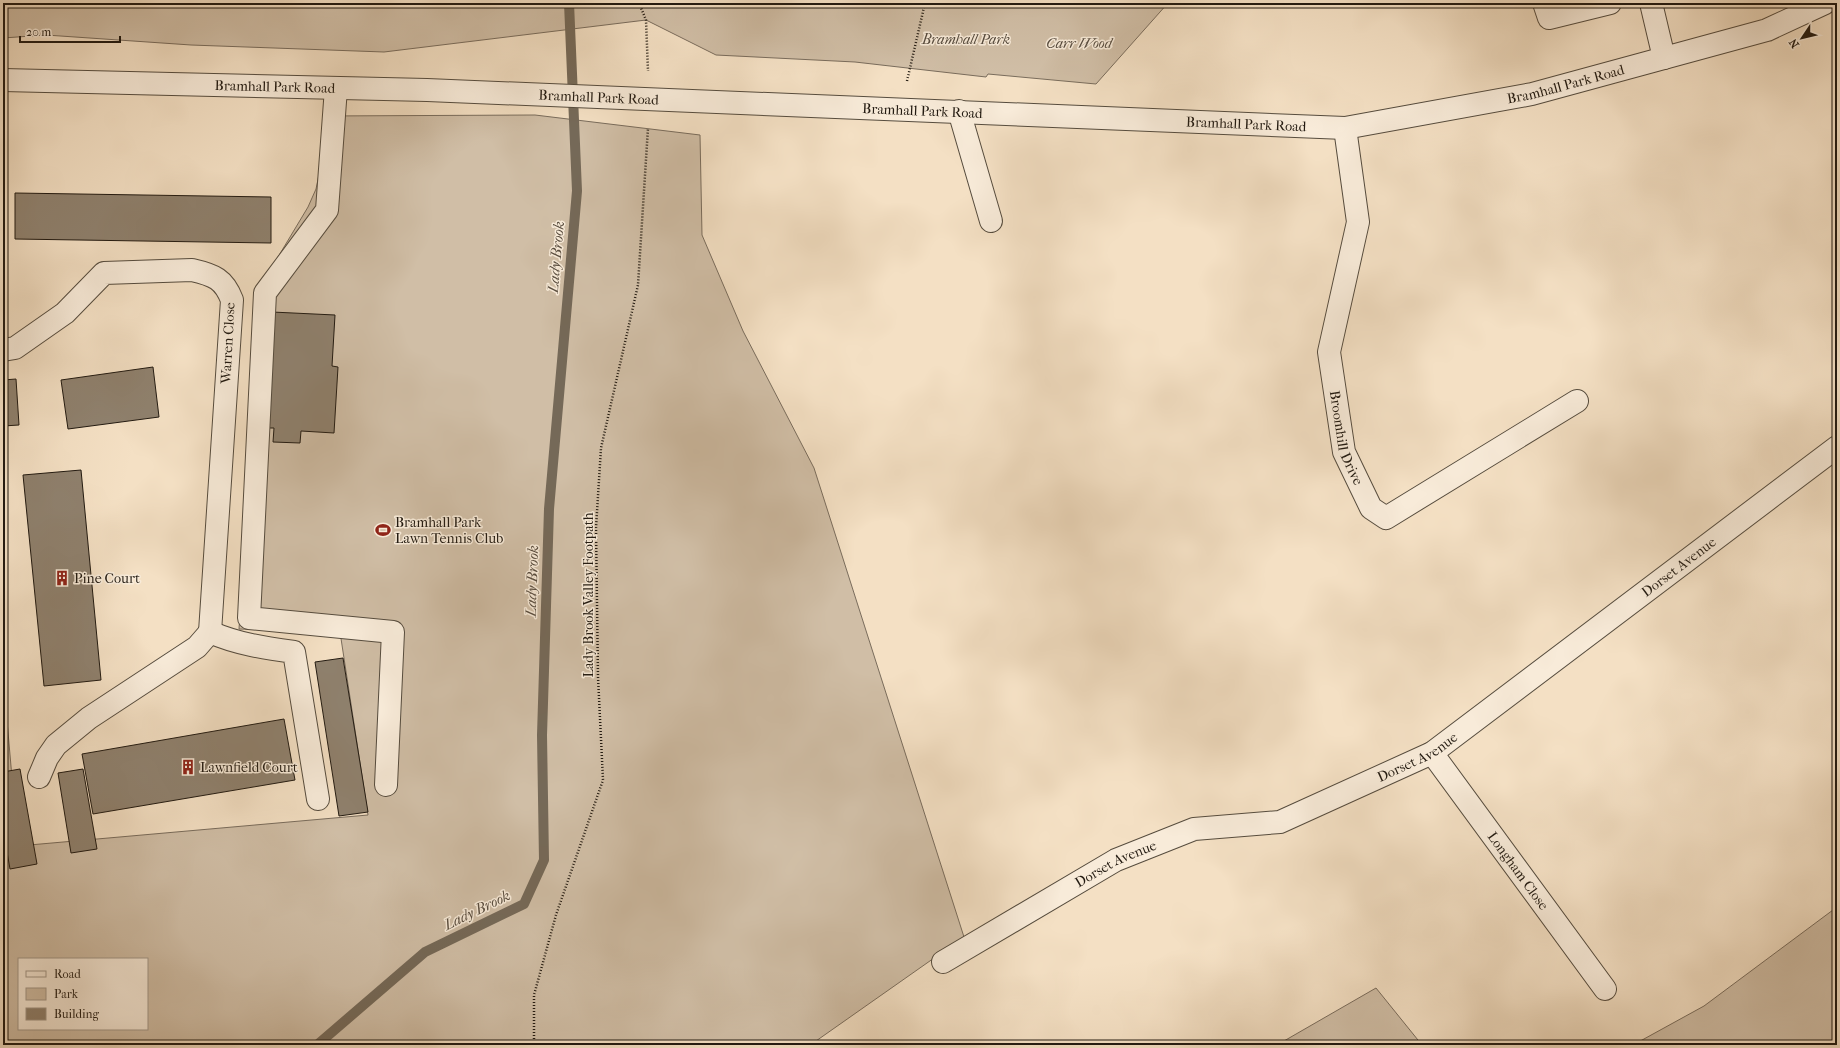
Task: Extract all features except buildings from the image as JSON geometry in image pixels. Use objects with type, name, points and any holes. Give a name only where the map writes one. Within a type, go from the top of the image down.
[{"type":"street","points":[[1544,3],[1549,18],[1610,3]]},
{"type":"street","points":[[1651,3],[1664,58]]},
{"type":"street","name":"Bramhall Park Road","points":[[3,80],[427,90],[489,94],[959,111],[1345,128],[1532,94],[1767,30],[1825,3]]},
{"type":"street","points":[[336,88],[327,210],[265,293],[249,618],[393,632],[386,785]]},
{"type":"street","points":[[959,111],[991,221]]},
{"type":"street","name":"Broomhill Drive","points":[[1345,128],[1358,222],[1329,352],[1344,452],[1371,508],[1386,518],[1577,401]]},
{"type":"street","name":"Warren Close","points":[[3,350],[15,348],[65,313],[104,273],[192,270],[207,274],[227,287],[232,300],[210,632]]},
{"type":"street","name":"Dorset Avenue","points":[[943,962],[1116,860],[1194,829],[1280,822],[1432,753],[1837,447]]},
{"type":"street","points":[[39,777],[47,758],[56,745],[89,718],[197,647],[210,632],[226,640],[294,652],[318,799]]},
{"type":"street","name":"Longham Close","points":[[1432,753],[1605,989]]},
{"type":"path","points":[[638,3],[646,20],[648,100]]},
{"type":"path","points":[[900,109],[925,3]]},
{"type":"path","name":"Lady Brook Valley Footpath","points":[[534,1045],[534,995],[556,915],[603,780],[598,678],[596,528],[601,448],[638,284],[648,139]]},
{"type":"green space","name":"Carr Wood","points":[[3,3],[1168,3],[1096,84],[988,74],[986,77],[855,62],[716,55],[646,20],[384,52],[191,45],[46,35],[3,38]]},
{"type":"green space","points":[[535,115],[700,135],[702,235],[743,331],[814,468],[964,937],[816,1041],[821,1045],[3,1045],[3,675],[18,846],[368,815],[340,632],[239,629],[260,287],[308,207],[316,189],[321,165],[323,116]]},
{"type":"green space","points":[[1837,907],[1837,1045],[1633,1045],[1704,1006]]},
{"type":"green space","points":[[1376,988],[1422,1045],[1277,1045]]},
{"type":"waterway","name":"Lady Brook","points":[[317,1045],[425,952],[524,904],[544,860],[542,735],[549,509],[577,191],[569,3]]},
{"type":"place","name":"Bramhall Park Lawn Tennis Club","points":[[383,530]]},
{"type":"place","name":"Pine Court","points":[[62,578]]},
{"type":"place","name":"Lawnfield Court","points":[[188,767]]},
{"type":"park label","name":"Bramhall Park","points":[[966,39]]}]
